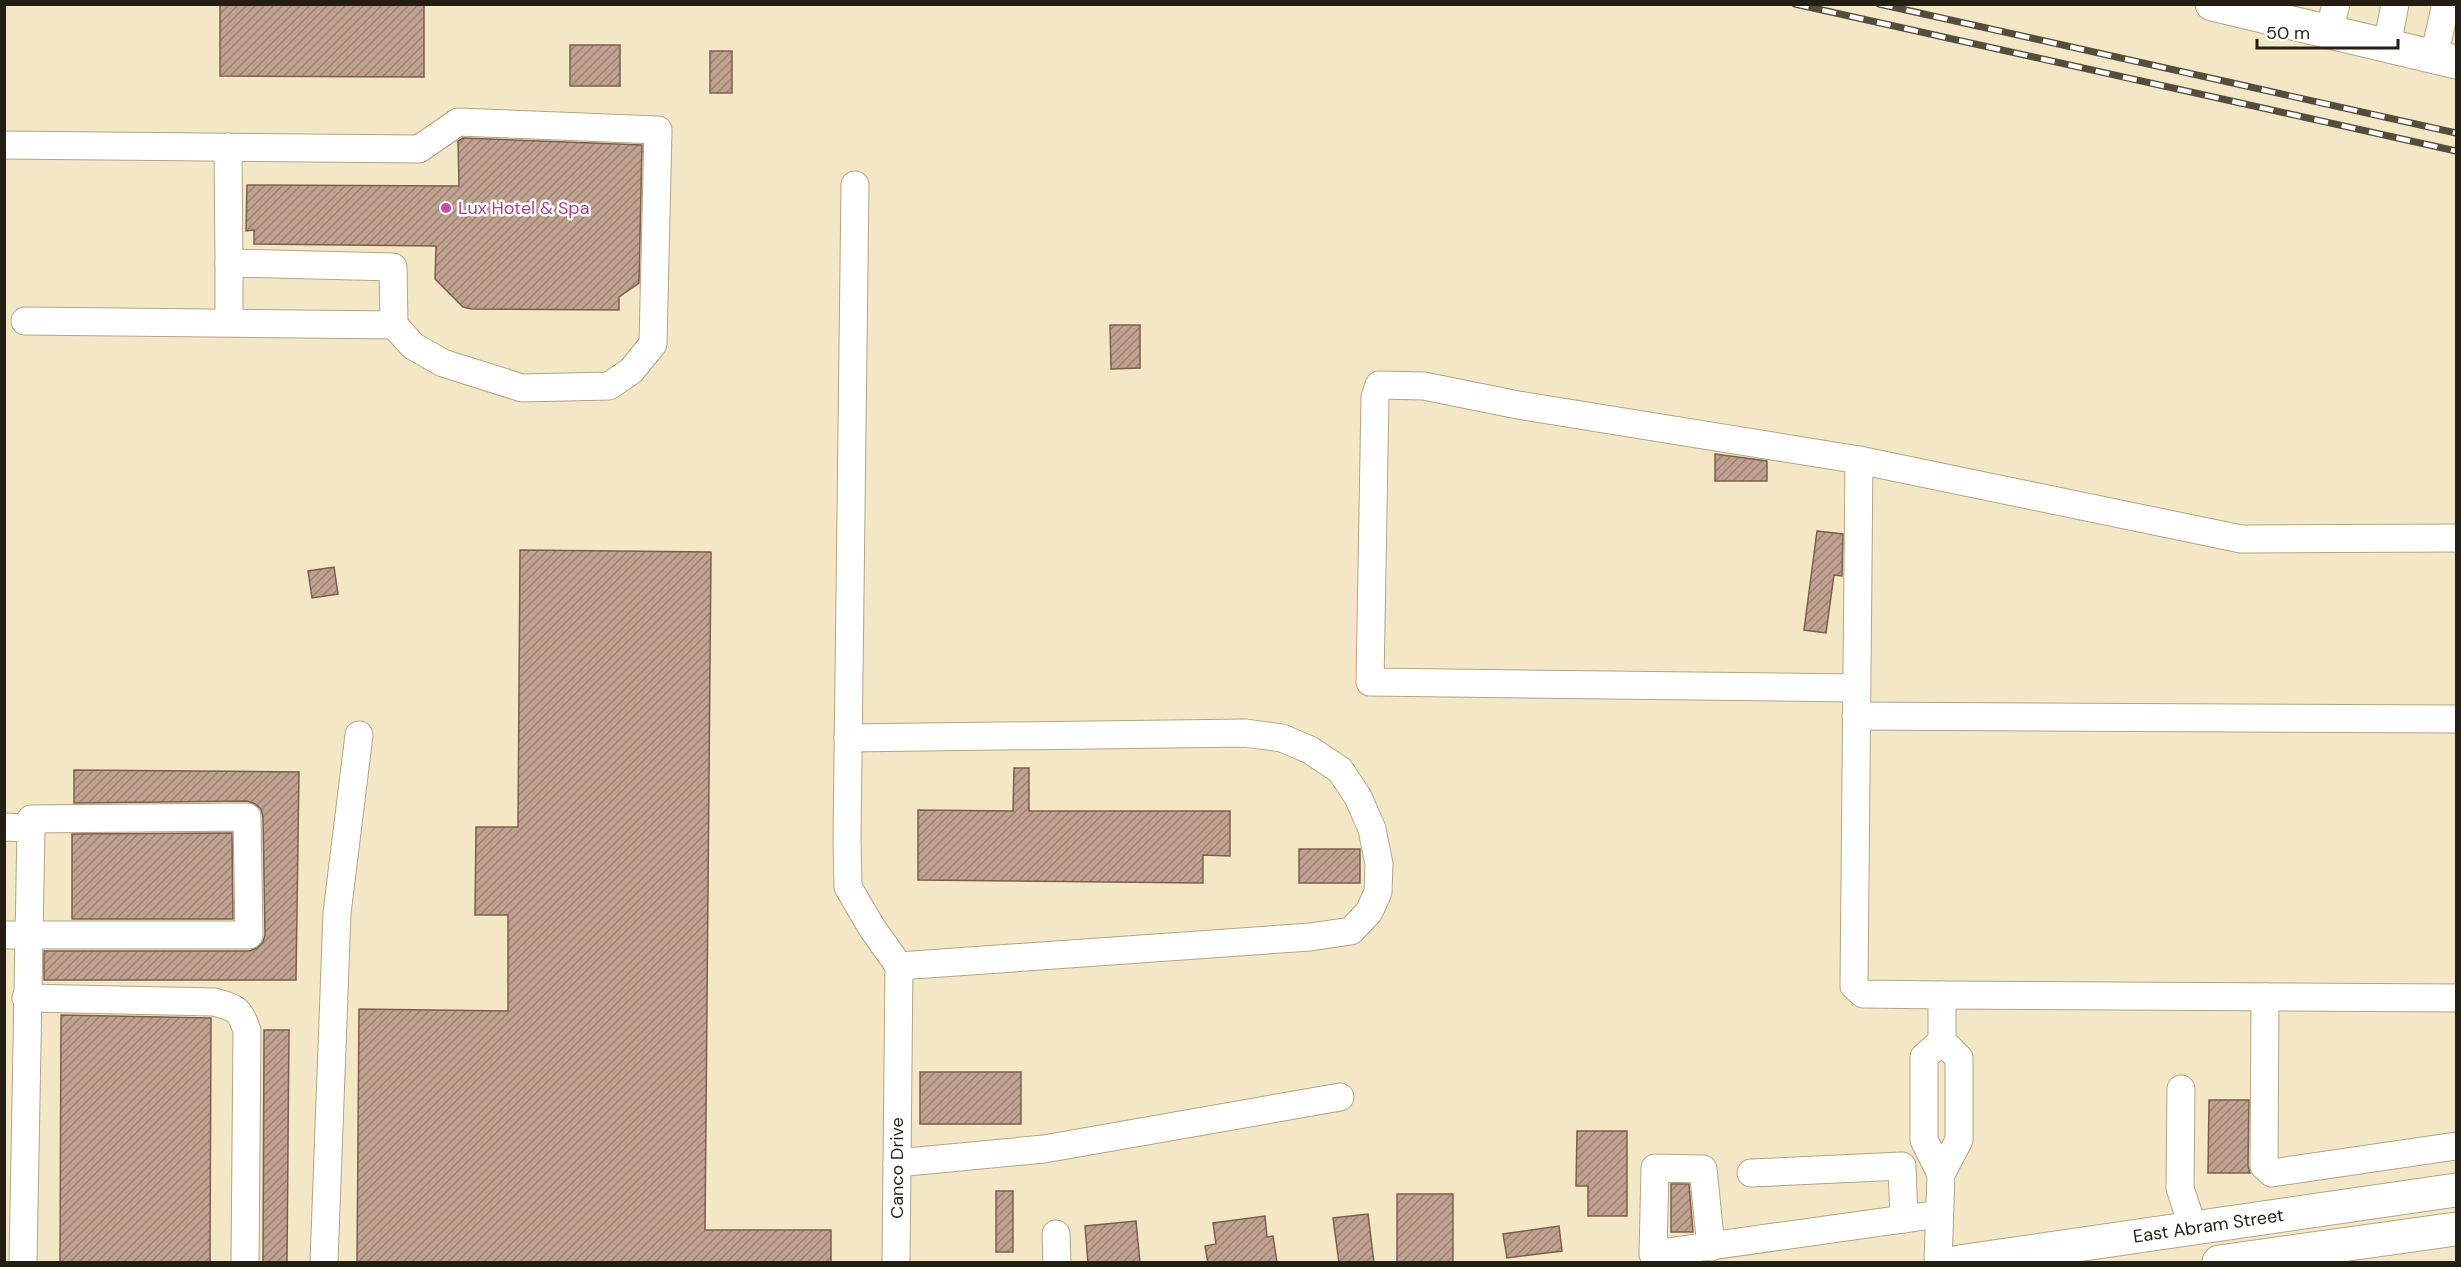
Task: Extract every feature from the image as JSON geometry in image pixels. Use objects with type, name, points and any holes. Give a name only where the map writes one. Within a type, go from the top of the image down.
[{"type":"main road","points":[[2211,4],[2333,18],[2387,45],[2445,59]]},
{"type":"main road","name":"East Abram Street","points":[[1959,1263],[2078,1253],[2193,1228],[2457,1190]]},
{"type":"main road","name":"East Abram Street","points":[[2234,1262],[2457,1229]]},
{"type":"street","points":[[2387,45],[2396,4]]},
{"type":"street","points":[[2445,59],[2446,4]]},
{"type":"street","points":[[4,145],[419,149],[458,122],[658,130],[653,344],[623,378],[609,386],[522,388],[443,363],[413,346],[394,325],[393,267],[229,263]]},
{"type":"street","points":[[228,147],[229,322]]},
{"type":"street","points":[[848,738],[1245,733],[1282,738],[1310,750],[1340,770],[1358,798],[1372,829],[1379,864],[1378,892],[1369,912],[1351,931],[1310,937],[899,966],[872,928],[848,887],[848,738],[855,185]]},
{"type":"street","points":[[26,321],[394,325]]},
{"type":"street","points":[[1856,688],[1370,682],[1375,397],[1379,385],[1424,386],[1518,405],[1859,460],[2241,539],[2457,538]]},
{"type":"street","points":[[1859,460],[1854,986],[1863,994],[2457,998]]},
{"type":"street","points":[[1856,716],[2457,719]]},
{"type":"street","points":[[324,1263],[337,913],[359,735]]},
{"type":"street","points":[[16,935],[249,935],[247,817],[31,819],[16,935],[26,998],[14,1215],[23,1263]]},
{"type":"street","points":[[4,827],[31,828]]},
{"type":"street","name":"Canco Drive","points":[[896,1263],[899,966]]},
{"type":"street","points":[[1938,1263],[1941,1174],[1924,1140],[1924,1057],[1942,1041],[1942,995]]},
{"type":"street","points":[[2265,997],[2264,1166],[2272,1173],[2457,1146]]},
{"type":"street","points":[[26,998],[214,1002],[232,1006],[241,1013],[247,1031],[245,1263]]},
{"type":"street","points":[[2181,1089],[2180,1188],[2193,1228]]},
{"type":"street","points":[[897,1163],[1044,1149],[1340,1097]]},
{"type":"street","points":[[1751,1173],[1902,1166],[1904,1219]]},
{"type":"street","points":[[1711,1247],[1939,1214]]},
{"type":"street","points":[[1056,1234],[1058,1263]]},
{"type":"building","points":[[220,4],[424,4],[424,77],[220,76]]},
{"type":"building","points":[[570,45],[620,45],[620,86],[570,86]]},
{"type":"building","points":[[710,51],[732,51],[732,93],[710,93]]},
{"type":"building","name":"Lux Hotel & Spa","points":[[463,138],[642,145],[639,283],[619,297],[619,310],[472,309],[463,307],[435,279],[436,246],[254,244],[254,230],[246,231],[247,185],[459,186],[458,141]]},
{"type":"building","points":[[1110,325],[1140,325],[1140,368],[1111,369]]},
{"type":"building","points":[[1715,454],[1767,461],[1767,481],[1715,481]]},
{"type":"building","points":[[1817,531],[1843,534],[1842,576],[1834,575],[1826,633],[1804,630]]},
{"type":"building","points":[[520,550],[711,552],[705,1230],[831,1230],[831,1263],[357,1263],[359,1009],[508,1011],[508,915],[475,915],[476,827],[518,827]]},
{"type":"building","points":[[334,567],[338,594],[312,598],[308,571]]},
{"type":"building","points":[[1014,768],[1029,768],[1029,811],[1230,811],[1230,856],[1203,855],[1203,883],[918,880],[918,810],[1013,811]]},
{"type":"building","points":[[74,770],[299,772],[296,980],[44,980],[44,951],[249,951],[257,948],[263,942],[265,935],[261,809],[247,801],[74,803]]},
{"type":"building","points":[[232,833],[233,919],[72,919],[72,834]]},
{"type":"building","points":[[1299,849],[1360,849],[1360,883],[1299,883]]},
{"type":"building","points":[[61,1015],[211,1018],[210,1263],[60,1263]]},
{"type":"building","points":[[264,1030],[289,1030],[287,1263],[263,1263]]},
{"type":"building","points":[[920,1072],[1021,1072],[1021,1124],[920,1124]]},
{"type":"building","points":[[2209,1100],[2249,1100],[2248,1166],[2250,1173],[2208,1173]]},
{"type":"building","points":[[1577,1131],[1627,1131],[1627,1216],[1588,1216],[1588,1186],[1576,1186]]},
{"type":"building","points":[[1671,1184],[1689,1184],[1693,1232],[1671,1232]]},
{"type":"building","points":[[996,1191],[1013,1191],[1013,1252],[996,1252]]},
{"type":"building","points":[[1397,1194],[1453,1194],[1453,1263],[1397,1263]]},
{"type":"building","points":[[1368,1214],[1374,1263],[1339,1263],[1333,1218]]},
{"type":"building","points":[[1265,1216],[1267,1237],[1273,1236],[1277,1263],[1208,1263],[1205,1246],[1216,1244],[1213,1223]]},
{"type":"building","points":[[1136,1221],[1140,1263],[1088,1263],[1085,1226]]},
{"type":"building","points":[[1559,1226],[1562,1251],[1507,1258],[1503,1234]]},
{"type":"railway","points":[[1795,4],[2456,151]]},
{"type":"railway","points":[[1879,4],[2456,133]]},
{"type":"place","name":"Lux Hotel & Spa","points":[[446,208]]}]
